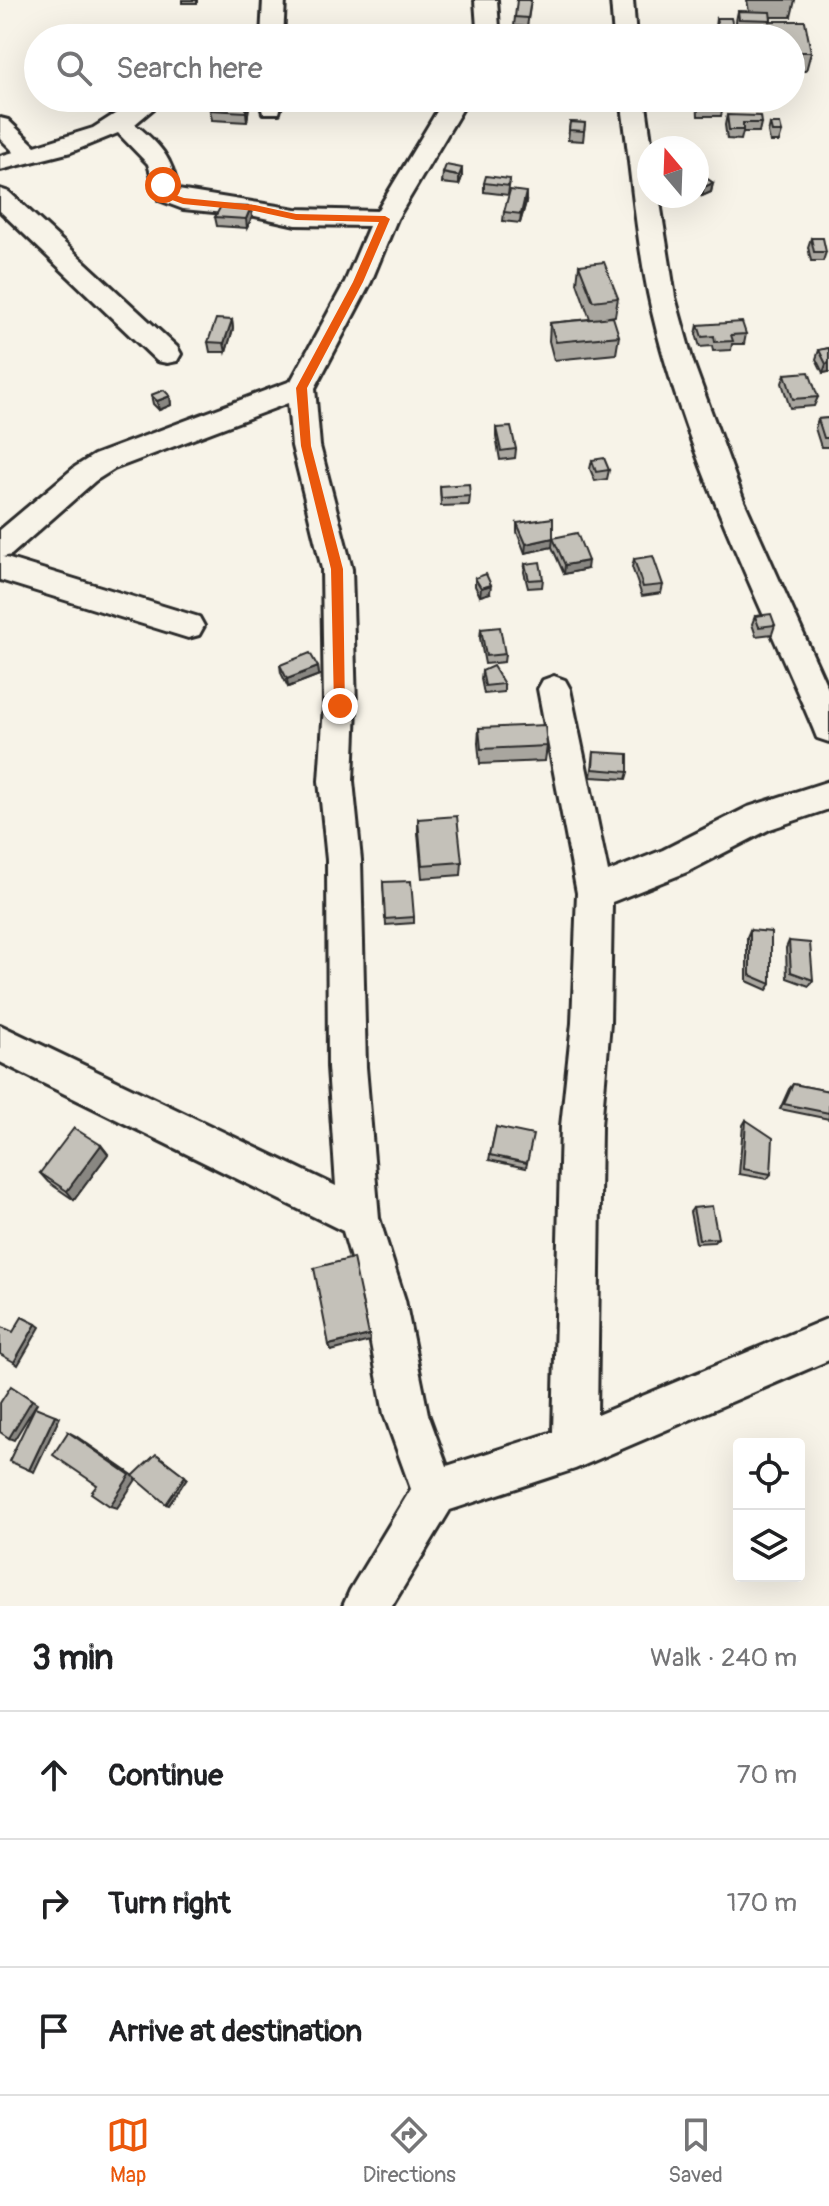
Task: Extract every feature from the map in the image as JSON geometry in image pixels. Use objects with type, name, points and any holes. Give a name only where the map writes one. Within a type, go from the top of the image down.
[{"type":"street","points":[[271,24],[274,0]]},
{"type":"street","points":[[486,0],[488,24]]},
{"type":"street","points":[[622,0],[624,24]]},
{"type":"street","points":[[0,163],[106,133],[123,125],[138,112]]},
{"type":"street","points":[[435,1492],[406,1414],[384,1300],[359,1218],[347,1067],[344,860],[336,781],[340,706],[337,569],[306,446],[301,388],[358,282],[385,219],[449,112]]},
{"type":"street","points":[[635,112],[657,281],[678,360],[702,430],[829,728]]},
{"type":"street","points":[[0,125],[30,155]]},
{"type":"street","points":[[123,125],[140,140],[163,170],[163,185],[168,195],[183,201],[255,208],[296,217],[385,219]]},
{"type":"street","points":[[0,197],[167,354]]},
{"type":"street","points":[[0,547],[104,462],[301,388]]},
{"type":"street","points":[[0,568],[188,626]]},
{"type":"street","points":[[554,689],[595,893],[591,1023],[581,1126],[575,1447]]},
{"type":"street","points":[[595,893],[675,861],[760,817],[829,795]]},
{"type":"street","points":[[0,1043],[359,1218]]},
{"type":"street","points":[[366,1606],[435,1492],[575,1447],[829,1339]]},
{"type":"building","points":[[517,0],[531,0],[528,18],[515,17]]},
{"type":"building","points":[[738,11],[770,12],[771,20],[739,19]]},
{"type":"building","points":[[716,18],[731,18],[732,24],[718,24]]},
{"type":"building","points":[[769,21],[805,21],[811,52],[805,52],[805,24],[770,24]]},
{"type":"building","points":[[727,115],[760,116],[761,123],[743,123],[743,130],[729,130]]},
{"type":"building","points":[[570,122],[585,123],[584,131],[569,130]]},
{"type":"building","points":[[770,124],[780,124],[782,132],[772,132]]},
{"type":"building","points":[[446,165],[462,168],[459,176],[443,173]]},
{"type":"building","points":[[486,176],[510,179],[509,186],[484,183]]},
{"type":"building","points":[[510,190],[526,192],[521,214],[504,212]]},
{"type":"building","points":[[221,206],[251,207],[246,219],[215,217]]},
{"type":"building","points":[[811,238],[823,238],[826,252],[814,252]]},
{"type":"building","points":[[604,262],[618,298],[593,301],[579,265]]},
{"type":"building","points":[[613,317],[619,336],[556,342],[550,323]]},
{"type":"building","points":[[216,319],[232,320],[224,343],[208,342]]},
{"type":"building","points":[[742,322],[746,334],[731,335],[733,341],[715,342],[714,336],[702,337],[698,325]]},
{"type":"building","points":[[829,348],[829,363],[826,364],[819,350]]},
{"type":"building","points":[[809,372],[818,397],[793,399],[785,374]]},
{"type":"building","points":[[164,390],[170,396],[157,401],[151,395]]},
{"type":"building","points":[[829,418],[829,438],[824,438],[818,419]]},
{"type":"building","points":[[511,427],[516,449],[501,451],[496,428]]},
{"type":"building","points":[[604,458],[609,470],[596,472],[592,460]]},
{"type":"building","points":[[469,484],[470,496],[441,498],[440,486]]},
{"type":"building","points":[[553,518],[553,538],[526,544],[517,523]]},
{"type":"building","points":[[577,533],[588,561],[565,565],[553,538]]},
{"type":"building","points":[[653,556],[663,585],[643,587],[634,559]]},
{"type":"building","points":[[540,562],[543,579],[529,580],[525,564]]},
{"type":"building","points":[[486,574],[491,585],[481,588],[475,578]]},
{"type":"building","points":[[771,614],[775,625],[759,627],[755,616]]},
{"type":"building","points":[[500,627],[505,654],[486,656],[481,629]]},
{"type":"building","points":[[310,653],[318,667],[287,679],[280,665]]},
{"type":"building","points":[[493,666],[504,684],[485,686],[482,671]]},
{"type":"building","points":[[545,725],[547,746],[481,749],[479,728]]},
{"type":"building","points":[[594,752],[628,754],[628,772],[593,769]]},
{"type":"building","points":[[457,816],[462,862],[422,865],[418,819]]},
{"type":"building","points":[[411,881],[414,917],[385,919],[383,882]]},
{"type":"building","points":[[750,930],[771,932],[771,984],[750,975]]},
{"type":"building","points":[[789,941],[810,943],[813,980],[791,972]]},
{"type":"building","points":[[793,1084],[829,1091],[829,1113],[784,1104]]},
{"type":"building","points":[[746,1120],[773,1138],[771,1174],[743,1169]]},
{"type":"building","points":[[496,1127],[533,1135],[527,1163],[490,1155]]},
{"type":"building","points":[[74,1128],[101,1145],[67,1191],[40,1173]]},
{"type":"building","points":[[712,1206],[718,1238],[699,1239],[693,1208]]},
{"type":"building","points":[[353,1258],[369,1335],[329,1345],[314,1268]]},
{"type":"building","points":[[22,1317],[36,1324],[14,1362],[0,1354],[0,1326],[13,1332]]},
{"type":"building","points":[[11,1386],[32,1400],[9,1438],[0,1432],[0,1403]]},
{"type":"building","points":[[35,1407],[55,1415],[29,1470],[9,1461]]},
{"type":"building","points":[[68,1432],[130,1475],[110,1506],[91,1493],[97,1485],[53,1455]]},
{"type":"building","points":[[156,1454],[185,1476],[166,1504],[133,1476]]},
{"type":"route","points":[[163,185],[168,195],[183,201],[255,208],[296,217],[385,219],[358,282],[301,388],[306,446],[337,569],[340,706]]}]
